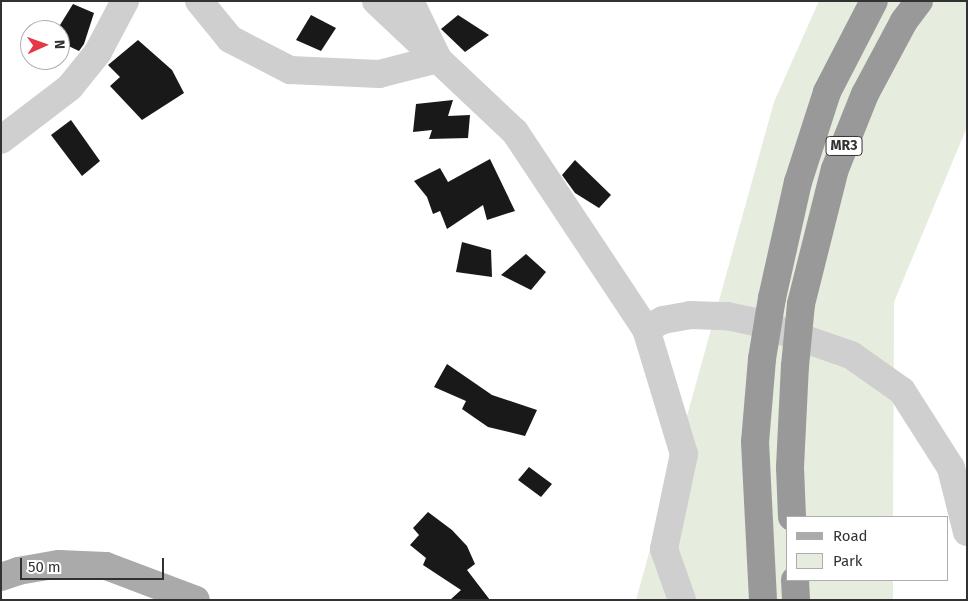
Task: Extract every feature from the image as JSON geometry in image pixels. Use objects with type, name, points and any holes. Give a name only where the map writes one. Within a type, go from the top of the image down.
[{"type":"highway","name":"MR3","points":[[763,600],[756,442],[762,359],[772,298],[798,182],[827,92],[874,1]]},
{"type":"highway","name":"MR3","points":[[792,516],[790,467],[795,366],[801,304],[810,259],[838,161],[865,94],[904,21],[919,1]]},
{"type":"highway","points":[[795,581],[796,600]]},
{"type":"main road","points":[[1,577],[18,570],[59,564],[106,566],[196,600]]},
{"type":"street","points":[[1,140],[70,87],[98,52],[125,1]]},
{"type":"street","points":[[199,1],[230,39],[290,70],[380,74],[438,59]]},
{"type":"street","points":[[376,1],[515,132],[646,329],[684,454],[664,548],[682,600]]},
{"type":"street","points":[[410,1],[438,59]]},
{"type":"street","points":[[646,329],[663,320],[690,315],[727,316],[827,344],[851,355],[902,391],[951,468],[967,532]]},
{"type":"green space","points":[[819,1],[967,1],[967,127],[894,302],[893,516],[786,516],[786,581],[893,581],[893,600],[636,600],[774,102]]},
{"type":"building","points":[[73,4],[94,13],[84,44],[79,51],[70,47],[70,20],[63,20]]},
{"type":"building","points":[[311,15],[336,28],[321,51],[296,40]]},
{"type":"building","points":[[458,15],[489,35],[465,52],[441,29]]},
{"type":"building","points":[[138,40],[172,70],[184,93],[142,120],[110,86],[120,77],[108,65]]},
{"type":"building","points":[[453,100],[448,116],[470,115],[468,138],[429,139],[432,130],[413,132],[416,104]]},
{"type":"building","points":[[71,120],[100,161],[82,176],[51,135]]},
{"type":"building","points":[[490,159],[515,211],[487,220],[483,205],[447,229],[440,211],[433,214],[427,197],[414,181],[440,168],[448,182]]},
{"type":"building","points":[[575,160],[611,195],[599,208],[575,193],[562,175]]},
{"type":"building","points":[[462,242],[491,250],[492,277],[456,272]]},
{"type":"building","points":[[526,254],[546,272],[531,290],[501,275]]},
{"type":"building","points":[[447,364],[492,395],[537,410],[525,436],[488,427],[462,409],[466,401],[434,387]]},
{"type":"building","points":[[529,467],[552,484],[541,497],[518,480]]},
{"type":"building","points":[[428,512],[452,530],[467,546],[475,564],[467,570],[490,600],[450,600],[461,590],[423,565],[426,558],[410,545],[419,535],[413,528]]}]
